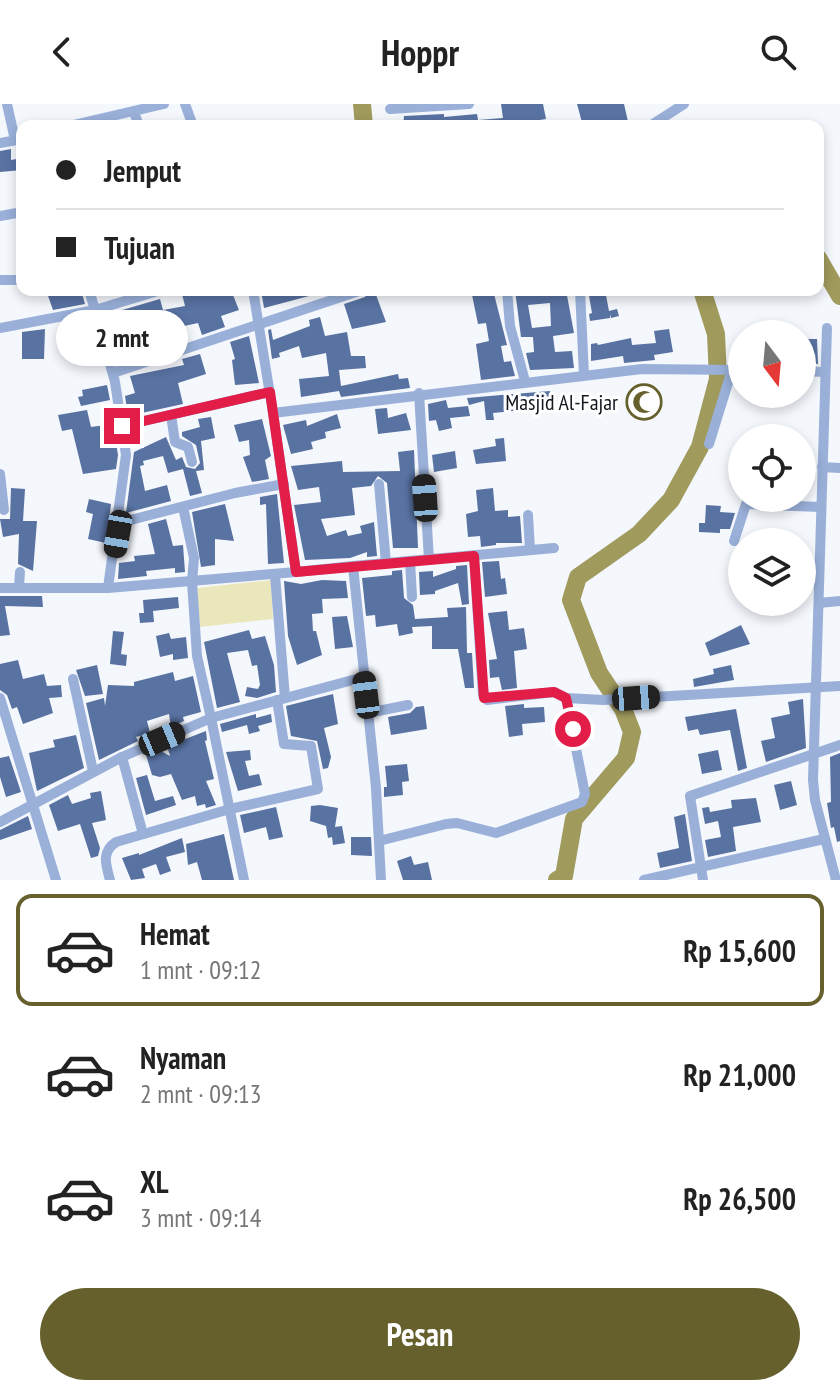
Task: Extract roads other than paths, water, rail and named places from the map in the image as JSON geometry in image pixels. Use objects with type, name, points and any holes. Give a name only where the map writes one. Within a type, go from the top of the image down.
[{"type":"street","points":[[7,104],[16,133]]},
{"type":"street","points":[[97,120],[164,104]]},
{"type":"street","points":[[390,109],[469,104]]},
{"type":"street","points":[[659,120],[684,104]]},
{"type":"street","points":[[134,112],[137,120]]},
{"type":"street","points":[[91,296],[113,373],[126,455],[108,588]]},
{"type":"street","points":[[0,328],[95,310],[141,296]]},
{"type":"street","points":[[254,296],[296,572]]},
{"type":"street","points":[[113,373],[345,296]]},
{"type":"street","points":[[508,296],[510,326],[525,381]]},
{"type":"street","points":[[580,296],[584,375]]},
{"type":"street","points":[[827,328],[813,790],[824,839],[836,865],[836,880]]},
{"type":"street","points":[[273,413],[419,393],[642,369],[728,370]]},
{"type":"street","points":[[816,372],[824,372]]},
{"type":"street","points":[[709,444],[728,388]]},
{"type":"street","points":[[122,426],[270,392]]},
{"type":"street","points":[[419,393],[429,560]]},
{"type":"street","points":[[171,415],[175,442],[188,447],[192,462]]},
{"type":"street","points":[[822,467],[840,468]]},
{"type":"street","points":[[0,474],[4,510]]},
{"type":"street","points":[[119,523],[284,484]]},
{"type":"street","points":[[379,484],[386,563]]},
{"type":"street","points":[[183,507],[194,561],[192,582],[197,656],[244,880]]},
{"type":"street","points":[[816,507],[820,507]]},
{"type":"street","points":[[528,515],[530,550]]},
{"type":"street","points":[[0,588],[108,588],[192,582],[554,548]]},
{"type":"street","points":[[474,556],[484,698],[554,692],[566,698],[603,700],[840,686]]},
{"type":"street","points":[[410,561],[412,597]]},
{"type":"street","points":[[353,566],[381,880]]},
{"type":"street","points":[[19,587],[20,572]]},
{"type":"street","points":[[110,880],[105,863],[109,847],[230,809],[318,789],[311,746],[284,744],[275,575]]},
{"type":"street","points":[[819,603],[840,601]]},
{"type":"street","points":[[0,822],[93,771],[211,718],[364,677]]},
{"type":"street","points":[[73,679],[93,771]]},
{"type":"street","points":[[0,698],[56,880]]},
{"type":"street","points":[[379,841],[457,823],[496,833],[582,802],[585,798],[566,698]]},
{"type":"street","points":[[368,713],[408,705]]},
{"type":"street","points":[[703,880],[690,796],[814,757],[840,745]]},
{"type":"street","points":[[122,757],[143,834]]},
{"type":"street","points":[[644,880],[824,839]]},
{"type":"waterway","points":[[362,104],[363,120]]},
{"type":"waterway","points":[[824,268],[840,296]]},
{"type":"waterway","points":[[557,880],[564,876],[574,819],[626,758],[632,732],[623,709],[599,673],[571,600],[578,577],[639,534],[671,500],[700,447],[718,379],[716,334],[704,296]]},
{"type":"place","name":"Masjid Al-Fajar","points":[[644,402]]}]
